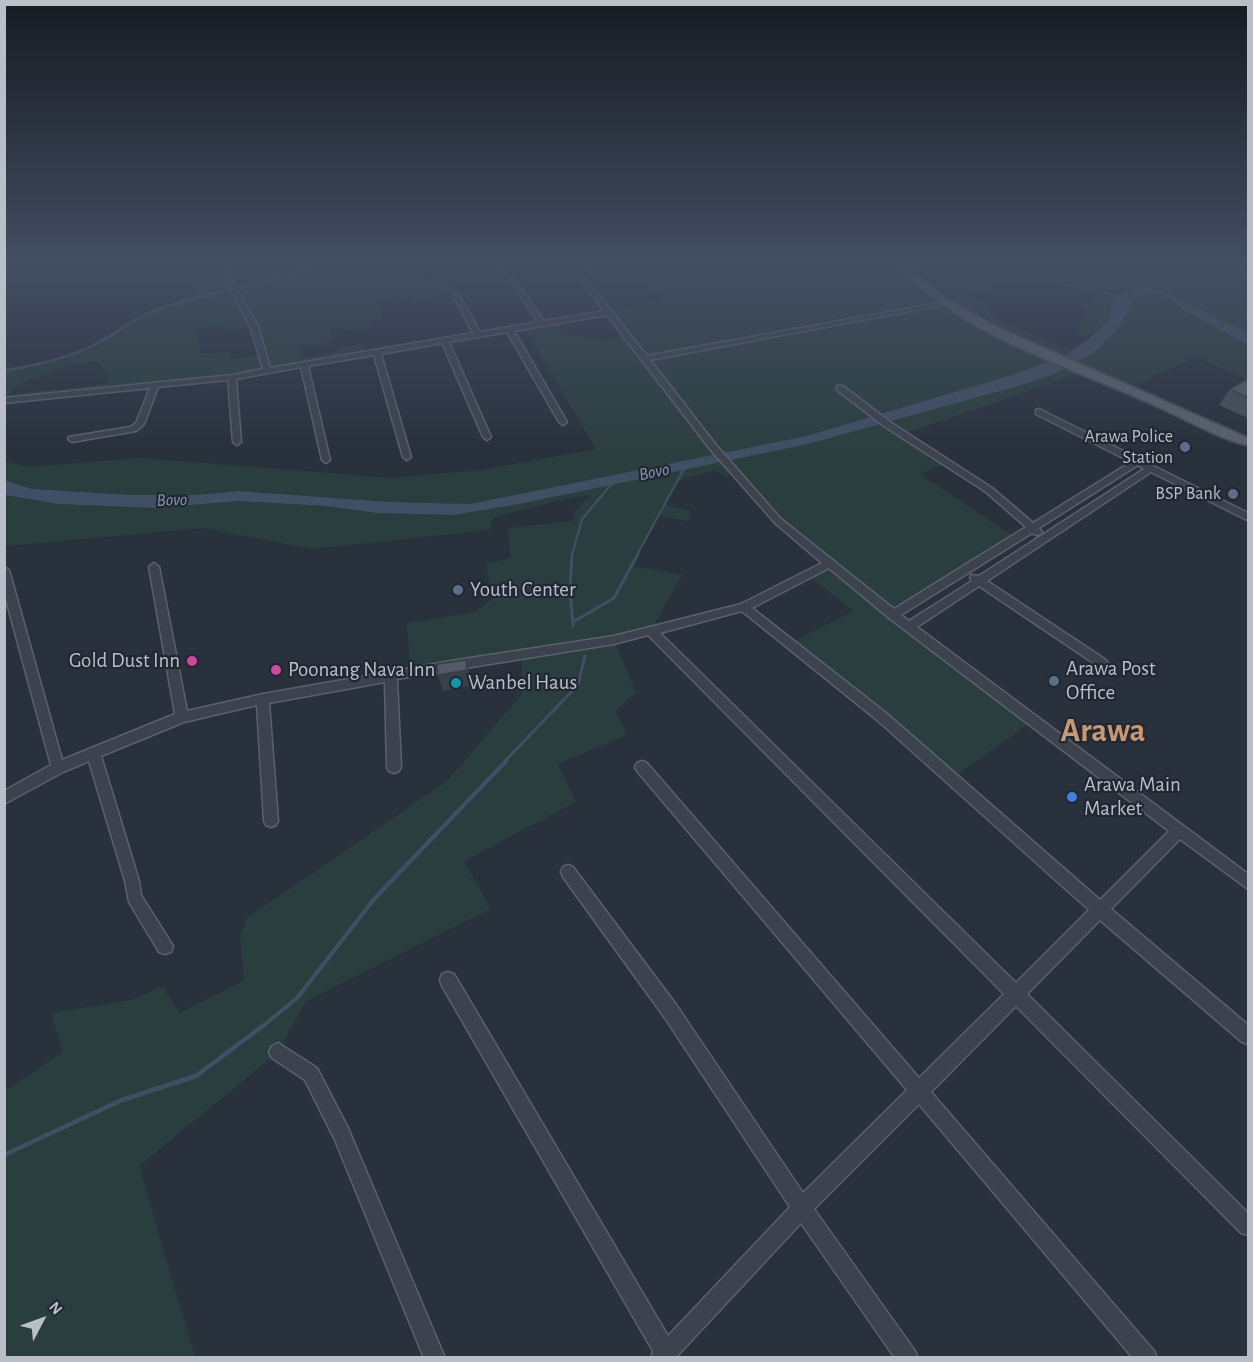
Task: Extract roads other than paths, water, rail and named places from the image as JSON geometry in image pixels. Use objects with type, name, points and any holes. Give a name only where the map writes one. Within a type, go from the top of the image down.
[{"type":"main road","points":[[996,328],[1044,353],[1248,442]]},
{"type":"street","points":[[254,328],[267,371]]},
{"type":"street","points":[[474,328],[477,334]]},
{"type":"street","points":[[4,401],[232,377],[517,328]]},
{"type":"street","points":[[621,328],[713,447],[778,520],[828,564],[893,615],[1248,882]]},
{"type":"street","points":[[644,359],[811,328]]},
{"type":"street","points":[[509,329],[563,422]]},
{"type":"street","points":[[444,340],[487,437]]},
{"type":"street","points":[[377,352],[407,457]]},
{"type":"street","points":[[304,364],[326,460]]},
{"type":"street","points":[[232,377],[237,442]]},
{"type":"street","points":[[72,439],[133,429],[140,424],[153,387]]},
{"type":"street","points":[[840,388],[887,424],[989,490],[1045,538]]},
{"type":"street","points":[[1039,412],[1136,463],[1248,517]]},
{"type":"street","points":[[893,615],[1136,463]]},
{"type":"street","points":[[909,627],[1150,469]]},
{"type":"street","points":[[4,798],[58,768],[182,717],[263,699],[391,676],[614,640],[744,607],[828,564]]},
{"type":"street","points":[[154,567],[182,717]]},
{"type":"street","points":[[4,570],[58,768]]},
{"type":"street","points":[[965,570],[1102,663]]},
{"type":"street","points":[[744,607],[793,642],[954,777],[1101,910],[1248,1036]]},
{"type":"street","points":[[651,631],[1017,993],[1248,1226]]},
{"type":"street","points":[[391,676],[394,768]]},
{"type":"street","points":[[263,699],[271,821]]},
{"type":"street","points":[[93,753],[132,881],[134,897],[165,946]]},
{"type":"street","points":[[642,767],[1147,1358]]},
{"type":"street","points":[[448,980],[665,1356],[802,1208],[1180,830]]},
{"type":"street","points":[[568,872],[671,1012],[802,1208],[908,1358]]},
{"type":"street","points":[[278,1052],[311,1074],[342,1134],[435,1358]]},
{"type":"water","points":[[121,328],[127,328],[105,341],[69,357],[5,372],[5,369],[72,353]]},
{"type":"water","name":"Bovo","points":[[1102,328],[1118,328],[1093,353],[1056,373],[1015,387],[808,444],[519,504],[453,515],[376,513],[327,506],[238,501],[155,508],[58,504],[5,495],[4,480],[32,489],[132,495],[196,495],[237,491],[390,502],[470,504],[806,436],[1012,375],[1066,355]]},
{"type":"water","points":[[1216,328],[1238,328],[1248,332],[1248,345]]},
{"type":"waterway","name":"Bovo","points":[[637,555],[686,465]]},
{"type":"waterway","points":[[572,555],[582,519],[615,480]]},
{"type":"waterway","points":[[572,554],[570,589],[573,626]]},
{"type":"waterway","points":[[573,622],[614,598],[638,554]]},
{"type":"waterway","points":[[504,762],[578,685],[585,656]]},
{"type":"waterway","points":[[263,1026],[297,998],[375,898],[506,761]]},
{"type":"waterway","points":[[4,1155],[122,1100],[196,1076],[264,1025]]},
{"type":"place","name":"Arawa Police Station","points":[[1185,447]]},
{"type":"place","name":"BSP Bank","points":[[1233,494]]},
{"type":"place","name":"Youth Center","points":[[458,590]]},
{"type":"place","name":"Gold Dust Inn","points":[[192,661]]},
{"type":"place","name":"Poonang Nava Inn","points":[[276,670]]},
{"type":"place","name":"Arawa Post Office","points":[[1054,681]]},
{"type":"place","name":"Wanbel Haus","points":[[456,683]]},
{"type":"place","name":"Arawa Main Market","points":[[1072,797]]},
{"type":"district","name":"Arawa","points":[[1103,731]]}]
